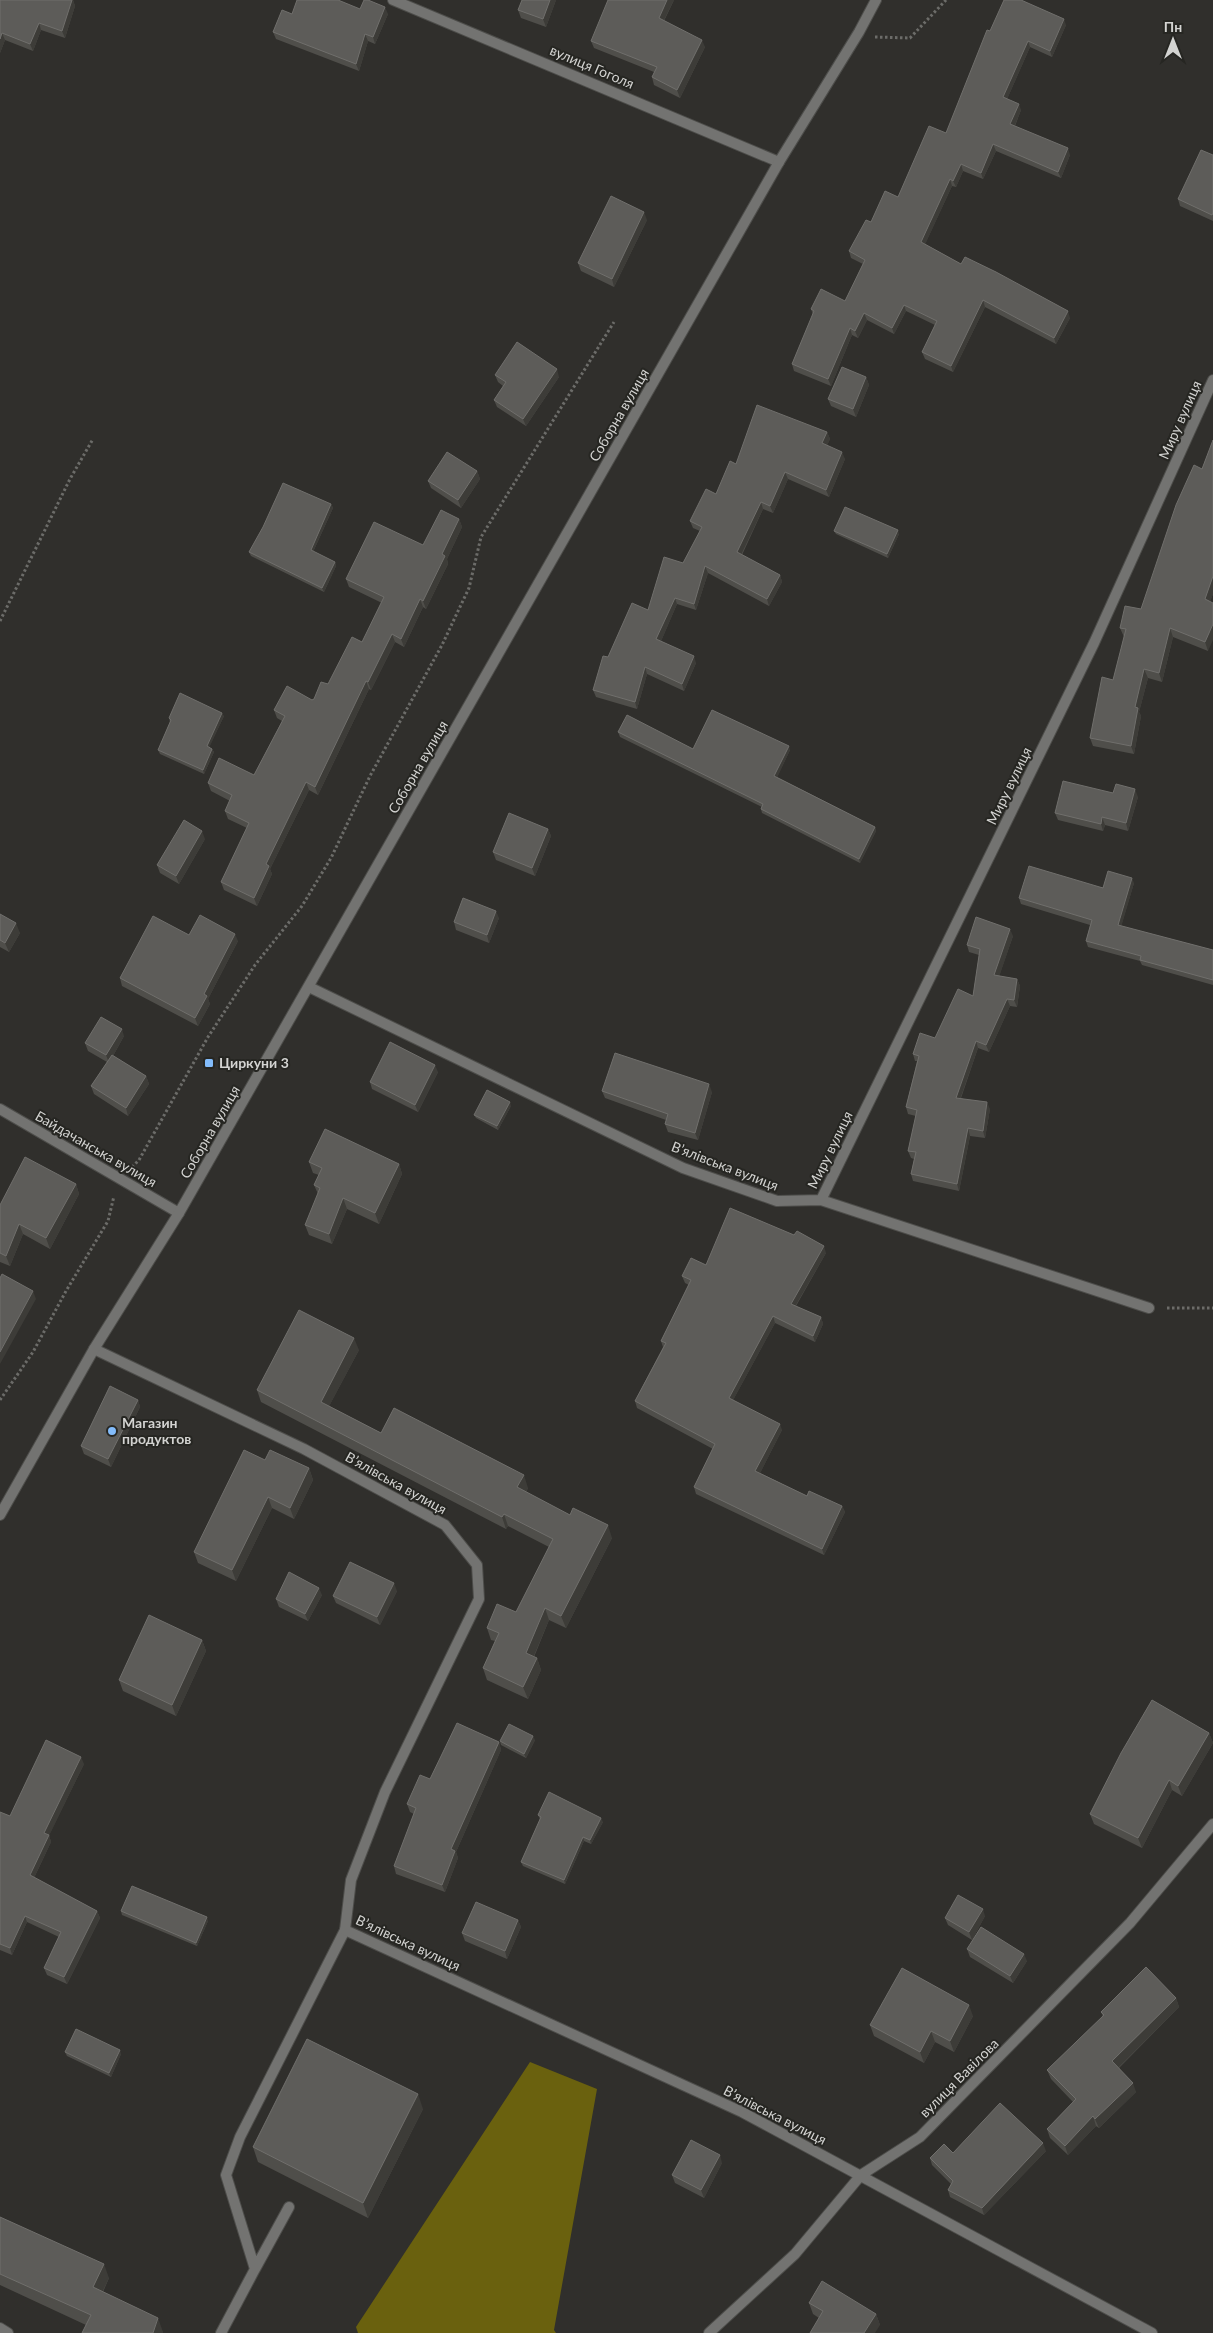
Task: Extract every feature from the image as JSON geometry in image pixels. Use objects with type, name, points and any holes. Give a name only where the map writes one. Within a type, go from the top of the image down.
[{"type":"street","name":"вулиця Гоголя","points":[[393,0],[779,162]]},
{"type":"street","name":"Соборна вулиця","points":[[0,1515],[94,1350],[179,1213],[779,162],[859,32],[876,0]]},
{"type":"street","name":"Миру вулиця","points":[[820,1200],[1094,643],[1213,380]]},
{"type":"street","name":"В’ялівська вулиця","points":[[309,987],[683,1168],[777,1201],[820,1200],[1149,1308]]},
{"type":"street","name":"Байдачанська вулиця","points":[[0,1109],[179,1213]]},
{"type":"street","name":"В’ялівська вулиця","points":[[94,1350],[304,1449],[445,1525],[477,1565],[479,1599],[385,1792],[351,1880],[345,1930],[742,2112],[1152,2333]]},
{"type":"street","name":"вулиця Вавілова","points":[[709,2333],[795,2254],[860,2175],[920,2137],[1130,1923],[1213,1824]]},
{"type":"street","points":[[255,2269],[226,2174],[240,2137],[345,1930]]},
{"type":"street","points":[[220,2333],[289,2207]]},
{"type":"street","points":[[0,2328],[8,2333]]},
{"type":"path","points":[[859,32],[876,37],[910,38],[946,0]]},
{"type":"path","points":[[0,1400],[33,1352],[66,1291],[108,1221],[119,1178],[139,1160],[213,1029],[255,965],[302,906],[331,858],[370,776],[442,644],[469,588],[481,537],[614,322]]},
{"type":"path","points":[[0,621],[70,479],[93,439]]},
{"type":"path","points":[[1149,1308],[1213,1308]]},
{"type":"shaded area","points":[[530,2062],[597,2089],[554,2330],[556,2333],[358,2333],[356,2327]]},
{"type":"building","points":[[0,0],[72,0],[62,31],[39,23],[30,44],[2,33],[0,39]]},
{"type":"building","points":[[297,0],[338,0],[360,9],[364,0],[368,0],[385,7],[373,37],[365,34],[356,64],[273,32],[282,10],[292,14]]},
{"type":"building","points":[[522,0],[550,0],[543,19],[518,10]]},
{"type":"building","points":[[608,0],[667,0],[659,18],[702,40],[677,90],[652,77],[657,67],[591,41]]},
{"type":"building","points":[[1004,0],[1021,0],[1064,19],[1050,51],[1028,41],[1003,97],[1019,104],[1010,124],[1068,148],[1058,172],[993,144],[981,173],[961,164],[953,181],[950,179],[921,242],[961,264],[965,257],[1068,311],[1054,338],[983,300],[951,366],[922,352],[937,321],[904,305],[892,328],[864,313],[855,331],[850,328],[828,379],[792,364],[814,311],[811,309],[821,289],[845,301],[865,260],[849,251],[866,220],[871,222],[885,191],[898,197],[929,126],[946,133],[987,30],[990,31]]},
{"type":"building","points":[[1201,150],[1213,155],[1212,215],[1178,199]]},
{"type":"building","points":[[611,196],[644,212],[612,279],[578,263]]},
{"type":"building","points":[[517,342],[557,369],[523,419],[494,400],[506,382],[495,375]]},
{"type":"building","points":[[842,367],[866,377],[853,409],[828,399]]},
{"type":"building","points":[[757,405],[827,432],[822,443],[842,452],[826,490],[785,472],[770,506],[761,502],[737,552],[780,575],[767,599],[705,566],[694,604],[675,598],[656,639],[694,656],[682,684],[645,667],[635,702],[593,690],[603,656],[608,657],[632,603],[648,610],[664,557],[683,563],[702,527],[690,521],[706,489],[716,494],[730,461],[736,464]]},
{"type":"building","points":[[1213,440],[1213,576],[1205,599],[1213,603],[1213,624],[1205,642],[1170,628],[1159,673],[1144,669],[1135,707],[1138,708],[1131,746],[1090,738],[1102,677],[1113,680],[1126,629],[1120,628],[1125,606],[1141,609],[1176,505],[1194,465],[1202,469]]},
{"type":"building","points":[[447,452],[477,471],[458,500],[428,481]]},
{"type":"building","points":[[283,483],[331,504],[311,550],[335,562],[322,588],[249,552],[263,527]]},
{"type":"building","points":[[845,507],[898,530],[887,554],[834,531]]},
{"type":"building","points":[[441,510],[459,519],[442,554],[445,556],[423,601],[420,599],[401,639],[392,634],[368,682],[366,681],[315,787],[306,782],[266,864],[269,866],[254,898],[221,882],[249,823],[225,811],[232,795],[208,783],[219,758],[254,775],[285,716],[274,710],[287,686],[312,700],[314,699],[321,682],[328,684],[352,637],[362,642],[384,597],[346,579],[374,522],[423,545]]},
{"type":"building","points":[[180,693],[222,713],[207,746],[212,749],[203,770],[158,750]]},
{"type":"building","points":[[712,710],[789,746],[774,776],[875,827],[859,859],[761,809],[763,804],[618,732],[627,715],[693,749]]},
{"type":"building","points":[[1063,781],[1113,793],[1116,784],[1135,789],[1126,823],[1102,817],[1101,824],[1055,813]]},
{"type":"building","points":[[509,813],[548,829],[532,868],[493,852]]},
{"type":"building","points":[[184,820],[202,831],[176,876],[157,865]]},
{"type":"building","points":[[1029,866],[1103,888],[1108,871],[1132,878],[1118,925],[1213,950],[1213,980],[1140,960],[1141,956],[1086,941],[1092,920],[1019,898]]},
{"type":"building","points":[[463,898],[496,911],[487,935],[454,922]]},
{"type":"building","points":[[0,914],[16,923],[5,943],[0,940]]},
{"type":"building","points":[[200,915],[235,934],[204,994],[207,996],[195,1018],[120,978],[153,916],[189,935]]},
{"type":"building","points":[[976,917],[1010,929],[994,975],[1017,979],[1014,1000],[1007,999],[986,1045],[976,1041],[956,1098],[987,1102],[983,1131],[968,1128],[957,1184],[911,1174],[916,1152],[908,1151],[917,1110],[906,1107],[919,1056],[913,1054],[920,1033],[935,1038],[958,989],[973,996],[980,949],[967,945]]},
{"type":"building","points":[[101,1017],[122,1029],[106,1055],[85,1043]]},
{"type":"building","points":[[390,1042],[435,1065],[415,1105],[370,1082]]},
{"type":"building","points":[[615,1053],[709,1084],[695,1133],[665,1124],[668,1114],[602,1091]]},
{"type":"building","points":[[112,1055],[146,1076],[126,1108],[91,1086]]},
{"type":"building","points":[[487,1090],[510,1102],[497,1126],[474,1115]]},
{"type":"building","points":[[325,1129],[399,1164],[375,1213],[343,1198],[329,1234],[305,1225],[320,1188],[314,1185],[322,1168],[309,1162]]},
{"type":"building","points":[[25,1157],[76,1184],[46,1238],[19,1224],[6,1256],[0,1253],[0,1205]]},
{"type":"building","points":[[730,1208],[794,1235],[797,1231],[824,1246],[791,1304],[821,1317],[813,1336],[773,1316],[729,1398],[780,1424],[755,1471],[807,1496],[809,1491],[842,1506],[822,1549],[694,1487],[715,1444],[635,1401],[666,1343],[661,1341],[691,1280],[682,1276],[691,1258],[706,1265]]},
{"type":"building","points":[[2,1274],[33,1291],[0,1352],[0,1278]]},
{"type":"building","points":[[299,1310],[354,1338],[321,1402],[381,1433],[394,1408],[524,1475],[517,1487],[570,1515],[573,1508],[608,1525],[561,1616],[545,1608],[526,1653],[537,1658],[523,1687],[483,1668],[499,1633],[487,1628],[497,1604],[516,1612],[553,1539],[504,1514],[502,1517],[257,1390]]},
{"type":"building","name":"Магазин продуктов","points":[[110,1386],[138,1400],[108,1459],[81,1446]]},
{"type":"building","points":[[244,1450],[265,1460],[270,1450],[309,1468],[290,1508],[268,1497],[232,1570],[194,1552]]},
{"type":"building","points":[[350,1562],[394,1583],[377,1617],[333,1596]]},
{"type":"building","points":[[289,1572],[319,1588],[305,1614],[276,1599]]},
{"type":"building","points":[[149,1615],[202,1640],[172,1705],[119,1680]]},
{"type":"building","points":[[1152,1700],[1209,1733],[1178,1786],[1169,1780],[1138,1838],[1090,1814],[1121,1753]]},
{"type":"building","points":[[457,1723],[499,1742],[451,1849],[455,1851],[442,1885],[394,1866],[416,1808],[407,1804],[420,1775],[430,1779]]},
{"type":"building","points":[[509,1724],[533,1736],[524,1754],[500,1741]]},
{"type":"building","points":[[46,1740],[81,1757],[44,1833],[49,1835],[30,1875],[97,1911],[64,1977],[44,1968],[61,1932],[25,1916],[10,1948],[0,1944],[0,1812],[10,1816]]},
{"type":"building","points":[[549,1792],[601,1818],[590,1840],[583,1837],[564,1880],[521,1862],[541,1817],[538,1815]]},
{"type":"building","points":[[132,1886],[207,1917],[196,1943],[121,1911]]},
{"type":"building","points":[[958,1895],[983,1909],[969,1932],[945,1918]]},
{"type":"building","points":[[476,1902],[518,1920],[505,1951],[462,1933]]},
{"type":"building","points":[[981,1927],[1024,1954],[1010,1976],[967,1949]]},
{"type":"building","points":[[1146,1967],[1176,1998],[1112,2061],[1133,2083],[1095,2119],[1093,2116],[1065,2146],[1047,2129],[1076,2099],[1047,2070],[1104,2015],[1101,2012]]},
{"type":"building","points":[[902,1968],[969,2005],[950,2041],[931,2031],[920,2052],[870,2025]]},
{"type":"building","points":[[76,2029],[120,2050],[109,2073],[65,2052]]},
{"type":"building","points":[[307,2039],[418,2094],[363,2203],[253,2147]]},
{"type":"building","points":[[1000,2103],[1043,2143],[982,2208],[948,2190],[953,2181],[930,2158],[944,2144],[953,2153]]},
{"type":"building","points":[[691,2140],[720,2155],[701,2190],[672,2175]]},
{"type":"building","points":[[0,2217],[104,2264],[93,2287],[158,2318],[153,2333],[82,2333],[91,2315],[0,2274]]},
{"type":"building","points":[[822,2281],[876,2314],[864,2333],[810,2333],[823,2311],[809,2303]]},
{"type":"place","name":"Циркуни 3","points":[[209,1063]]},
{"type":"place","name":"Магазин продуктов","points":[[112,1431]]}]
